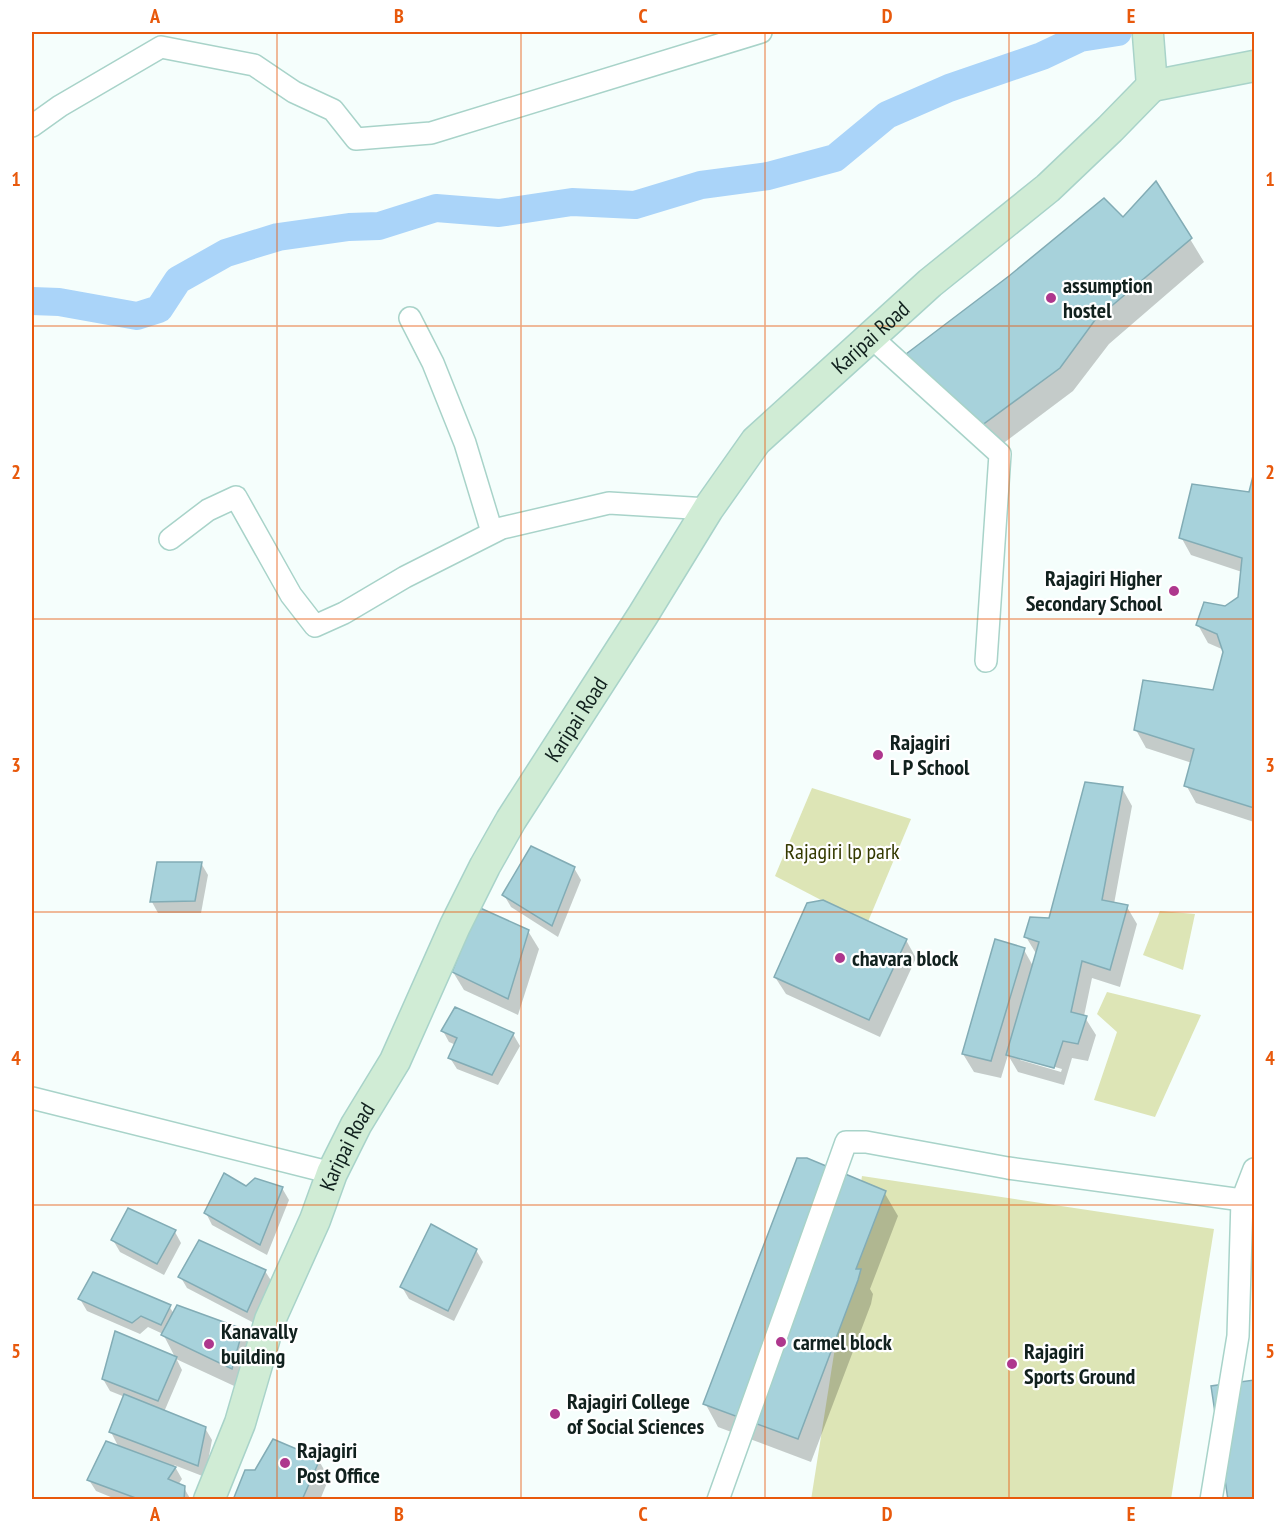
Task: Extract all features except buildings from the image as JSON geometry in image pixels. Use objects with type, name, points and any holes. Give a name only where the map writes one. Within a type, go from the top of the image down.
[{"type":"street","points":[[32,126],[60,106],[160,47],[254,65],[294,92],[333,110],[356,139],[431,133],[761,32]]},
{"type":"street","points":[[1148,33],[1152,87],[1254,66]]},
{"type":"street","name":"Karipai Road","points":[[209,1500],[240,1423],[270,1320],[315,1220],[332,1173],[356,1125],[394,1061],[455,926],[511,820],[618,656],[708,509],[756,441],[930,283],[1048,188],[1152,87]]},
{"type":"street","points":[[410,318],[433,363],[465,443],[492,532]]},
{"type":"street","points":[[871,337],[999,454],[986,661]]},
{"type":"street","points":[[170,539],[208,510],[236,497],[291,595],[315,626],[344,613],[405,577],[502,528],[609,503],[708,509]]},
{"type":"street","points":[[32,1098],[332,1173]]},
{"type":"street","points":[[718,1500],[846,1142],[866,1143],[1008,1167],[1242,1200]]},
{"type":"street","points":[[1211,1500],[1238,1336],[1242,1200],[1254,1169]]},
{"type":"green space","name":"Rajagiri lp park","points":[[812,788],[911,819],[867,924],[775,876]]},
{"type":"green space","points":[[1160,911],[1195,914],[1183,970],[1143,955]]},
{"type":"green space","points":[[1107,992],[1201,1015],[1155,1117],[1094,1100],[1117,1032],[1097,1014]]},
{"type":"green space","name":"Rajagiri Sports Ground","points":[[862,1176],[1214,1229],[1171,1499],[811,1500]]},
{"type":"waterway","points":[[32,301],[59,302],[137,316],[159,309],[178,280],[226,253],[278,237],[349,227],[379,226],[436,208],[499,213],[572,202],[635,205],[701,185],[768,176],[835,158],[887,115],[949,88],[1042,56],[1080,38],[1118,32]]},
{"type":"place","name":"assumption hostel","points":[[1051,298]]},
{"type":"place","name":"Rajagiri Higher Secondary School","points":[[1174,591]]},
{"type":"place","name":"Rajagiri L P School","points":[[878,755]]},
{"type":"place","name":"chavara block","points":[[840,958]]},
{"type":"place","name":"carmel block","points":[[781,1342]]},
{"type":"place","name":"Kanavally building","points":[[209,1344]]},
{"type":"place","name":"Rajagiri Sports Ground","points":[[1012,1364]]},
{"type":"place","name":"Rajagiri College of Social Sciences","points":[[555,1414]]},
{"type":"place","name":"Rajagiri Post Office","points":[[285,1463]]}]
